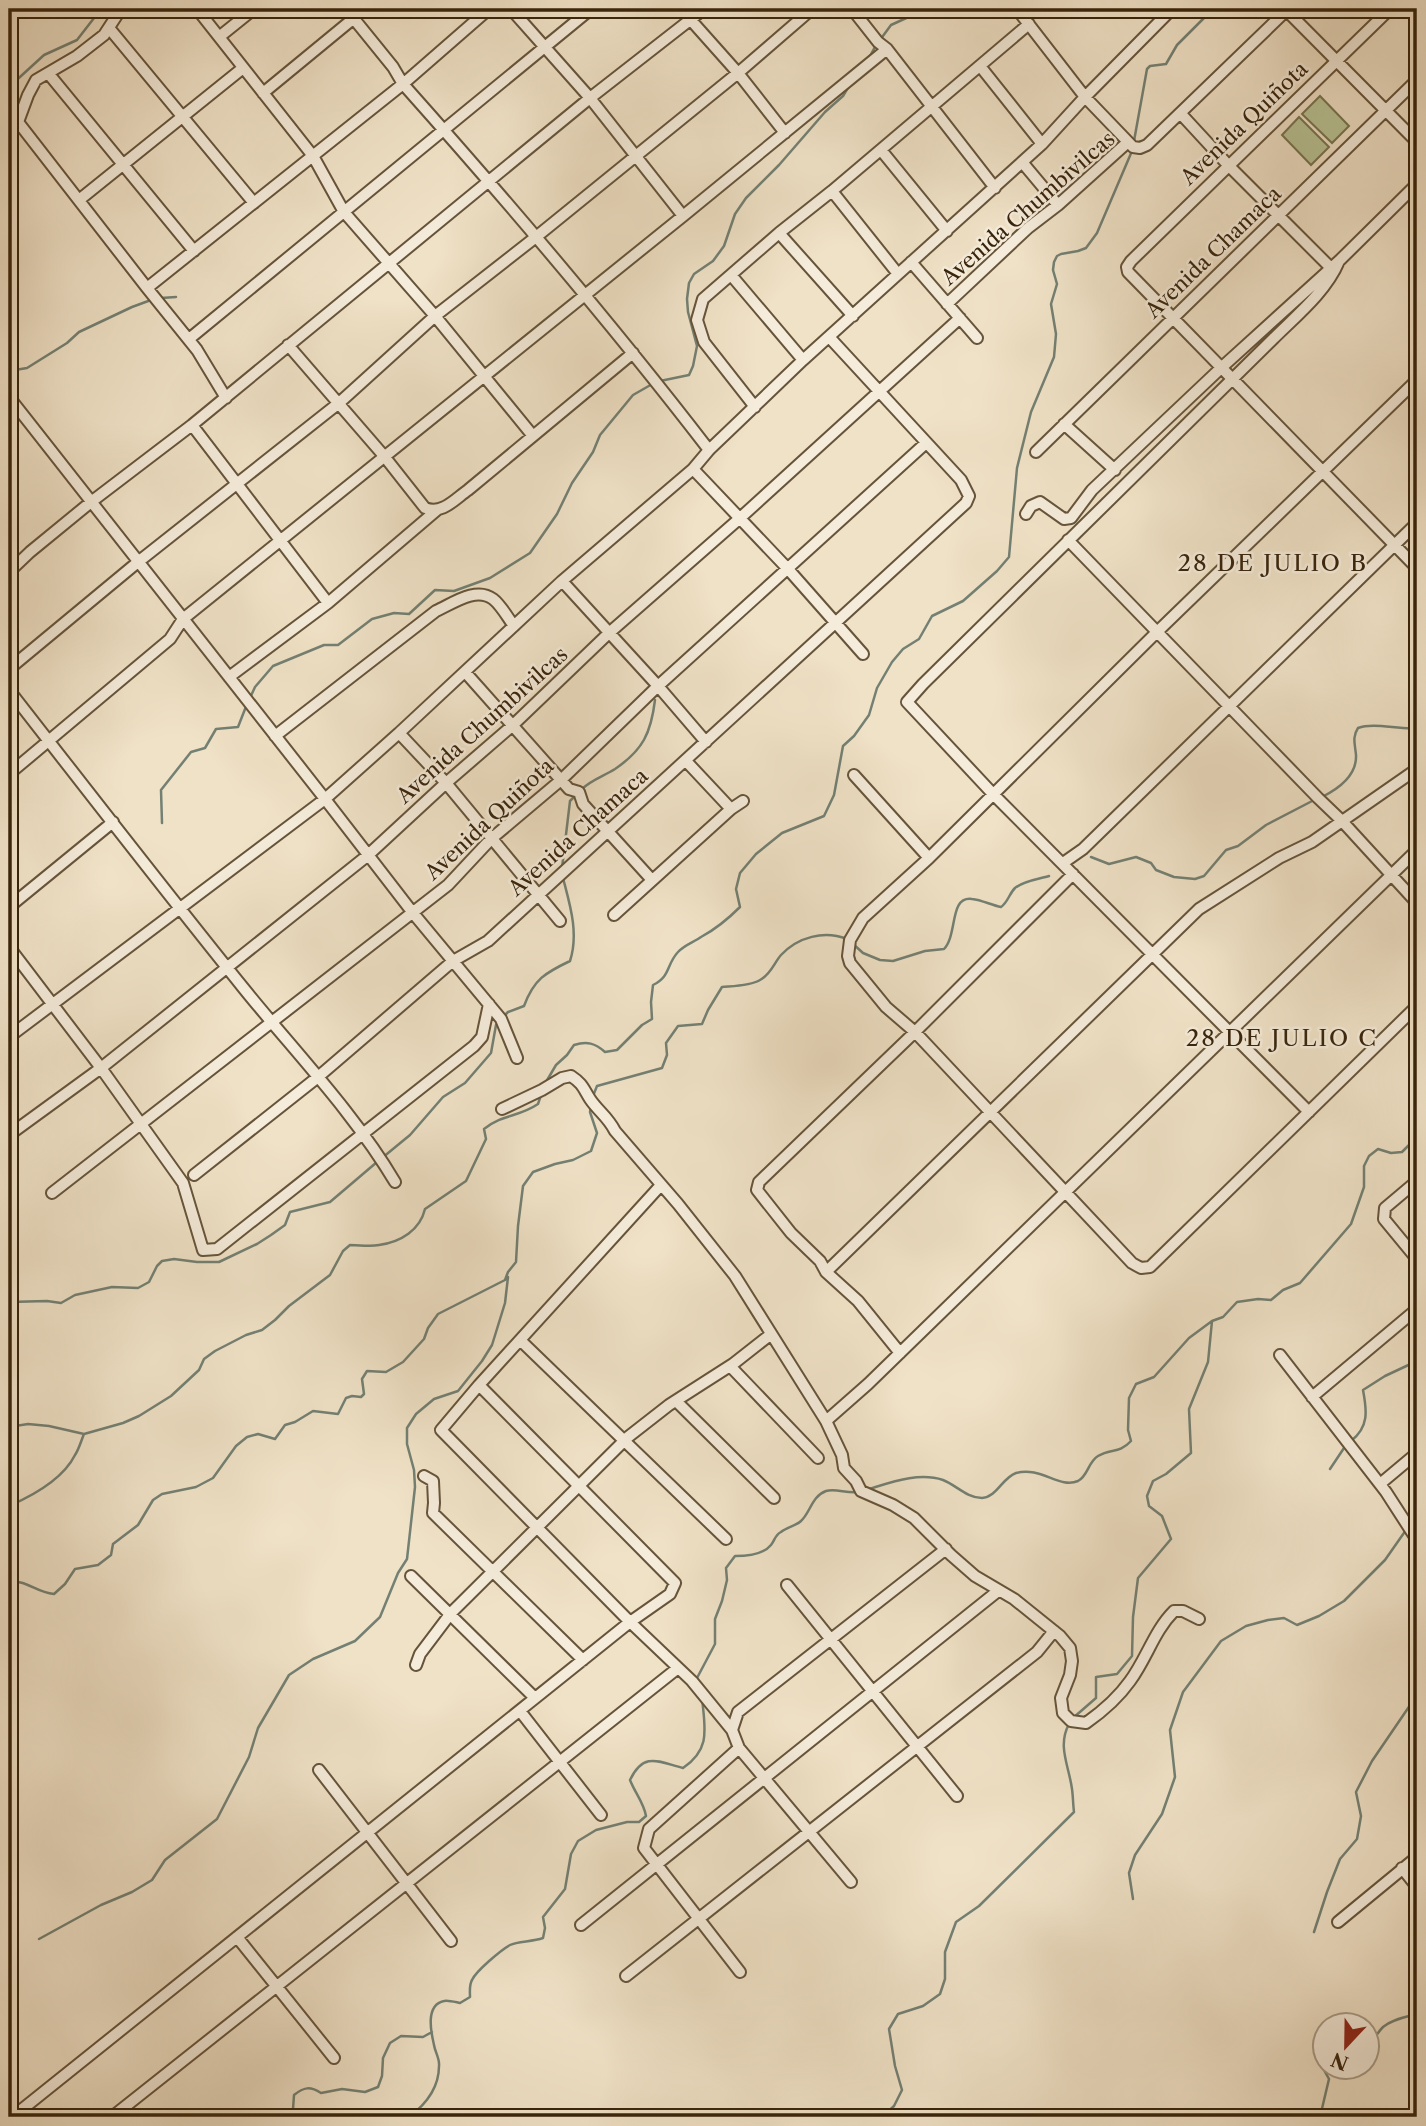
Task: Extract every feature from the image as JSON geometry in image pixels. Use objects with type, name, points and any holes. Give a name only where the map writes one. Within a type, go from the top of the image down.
[{"type":"street","points":[[121,9],[104,36],[36,80],[18,122],[189,339],[226,398]]},
{"type":"street","points":[[197,9],[313,156],[344,212],[435,316],[533,436]]},
{"type":"street","points":[[219,37],[254,9]]},
{"type":"street","points":[[346,9],[393,67],[403,84],[585,295],[709,450]]},
{"type":"street","points":[[262,93],[365,9]]},
{"type":"street","points":[[147,288],[403,84],[489,9]]},
{"type":"street","points":[[511,9],[590,98],[683,216]]},
{"type":"street","points":[[189,339],[591,9]]},
{"type":"street","points":[[681,9],[738,73],[785,133]]},
{"type":"street","points":[[9,572],[91,502],[226,398],[590,98],[704,9]]},
{"type":"street","points":[[9,669],[138,562],[338,403],[435,316],[738,73],[812,9]]},
{"type":"street","points":[[852,9],[995,188]]},
{"type":"street","points":[[1017,9],[1084,97],[1128,142]]},
{"type":"street","points":[[9,1037],[325,799],[562,581],[693,469],[709,450],[803,360],[1042,145],[1084,97],[1172,9]]},
{"type":"street","points":[[1286,9],[1417,142]]},
{"type":"street","name":"Avenida Chumbivilcas","points":[[947,303],[1028,228],[1058,205],[1128,142],[1133,147],[1147,145],[1286,9]]},
{"type":"street","name":"Avenida Quiñota","points":[[1172,318],[1128,272],[1127,267],[1131,261],[1390,9]]},
{"type":"street","points":[[755,407],[704,342],[697,320],[703,299],[1030,24]]},
{"type":"street","points":[[109,28],[254,203]]},
{"type":"street","points":[[9,774],[170,639],[183,619],[887,50]]},
{"type":"street","points":[[980,66],[1042,145]]},
{"type":"street","points":[[79,200],[243,68]]},
{"type":"street","points":[[48,73],[194,251]]},
{"type":"street","name":"Avenida Chamaca","points":[[1036,452],[1417,80]]},
{"type":"street","points":[[1181,114],[1228,166],[1335,265]]},
{"type":"street","points":[[881,150],[947,231]]},
{"type":"street","points":[[1022,162],[1058,205]]},
{"type":"street","points":[[1026,514],[1031,506],[1040,502],[1064,519],[1071,518],[1093,490],[1221,368],[1335,265],[1417,184]]},
{"type":"street","points":[[832,191],[898,274]]},
{"type":"street","points":[[779,233],[853,316]]},
{"type":"street","points":[[911,262],[977,338]]},
{"type":"street","points":[[1309,1112],[993,794],[907,702],[1233,379],[1325,285],[1334,274],[1335,265]]},
{"type":"street","points":[[732,275],[803,360]]},
{"type":"street","name":"Avenida Chumbivilcas","points":[[9,1135],[101,1068],[367,856],[513,725],[609,633],[960,318]]},
{"type":"street","points":[[1172,318],[1417,568]]},
{"type":"street","points":[[830,338],[926,443]]},
{"type":"street","points":[[288,345],[425,508],[437,510]]},
{"type":"street","points":[[229,677],[328,603],[437,510],[468,490],[633,353]]},
{"type":"street","points":[[1417,380],[929,858],[863,918],[850,940],[848,956],[850,964],[886,1007],[915,1032],[1132,1263],[1141,1268],[1150,1267],[1417,1006]]},
{"type":"street","points":[[9,397],[367,856],[501,1019],[517,1058]]},
{"type":"street","points":[[1064,424],[1115,470]]},
{"type":"street","points":[[192,425],[328,603]]},
{"type":"street","name":"Avenida Quiñota","points":[[52,1193],[448,885],[491,839],[561,780],[658,686],[926,443]]},
{"type":"street","name":"Avenida Chamaca","points":[[194,1175],[317,1077],[453,961],[488,941],[967,503],[969,496],[961,480],[926,443]]},
{"type":"street","points":[[693,469],[837,622],[863,654]]},
{"type":"street","points":[[1063,863],[1083,849],[1417,523]]},
{"type":"street","points":[[1068,540],[1342,821],[1417,903]]},
{"type":"street","points":[[562,581],[706,742]]},
{"type":"street","points":[[275,736],[436,611],[466,597],[480,593],[493,599],[514,626]]},
{"type":"street","points":[[465,672],[569,789],[579,792],[583,804],[652,880]]},
{"type":"street","points":[[9,690],[362,1134],[395,1182]]},
{"type":"street","points":[[399,733],[446,783],[560,921]]},
{"type":"street","points":[[686,761],[731,809]]},
{"type":"street","points":[[826,1272],[1199,909],[1279,858],[1312,842],[1417,769]]},
{"type":"street","points":[[854,775],[929,858]]},
{"type":"street","points":[[614,915],[743,801]]},
{"type":"street","points":[[9,907],[113,822]]},
{"type":"street","points":[[826,1421],[900,1353],[1417,850]]},
{"type":"street","points":[[900,1353],[858,1301],[826,1272],[820,1261],[791,1233],[757,1190],[759,1182],[915,1032],[1073,874]]},
{"type":"street","points":[[9,947],[101,1068],[183,1183],[203,1250],[217,1249],[474,1046],[482,1037],[489,1004]]},
{"type":"street","points":[[502,1109],[562,1078],[572,1076],[582,1083],[591,1101],[609,1118],[615,1131],[734,1276],[826,1421],[842,1455],[844,1468],[861,1491],[914,1518],[975,1576],[1014,1599],[1055,1631],[1070,1648],[1070,1675],[1061,1698],[1063,1713],[1070,1721],[1086,1723],[1110,1705],[1131,1680],[1161,1623],[1174,1611],[1183,1611],[1199,1619]]},
{"type":"street","points":[[1417,1181],[1385,1208],[1384,1219],[1417,1259]]},
{"type":"street","points":[[661,1185],[440,1430],[692,1681],[732,1730],[739,1748],[850,1882]]},
{"type":"street","points":[[1312,1397],[1417,1309]]},
{"type":"street","points":[[416,1665],[450,1614],[624,1441],[770,1335]]},
{"type":"street","points":[[520,1340],[726,1539]]},
{"type":"street","points":[[1280,1355],[1380,1484],[1417,1540]]},
{"type":"street","points":[[730,1366],[818,1458]]},
{"type":"street","points":[[9,2117],[20,2112],[630,1622],[670,1594],[675,1583],[479,1385]]},
{"type":"street","points":[[676,1401],[774,1498]]},
{"type":"street","points":[[1380,1484],[1417,1453]]},
{"type":"street","points":[[424,1476],[433,1481],[433,1513],[583,1660]]},
{"type":"street","points":[[732,1730],[738,1712],[946,1549]]},
{"type":"street","points":[[411,1576],[535,1698]]},
{"type":"street","points":[[787,1585],[957,1796]]},
{"type":"street","points":[[581,1925],[998,1591]]},
{"type":"street","points":[[626,1976],[1037,1652],[1055,1631]]},
{"type":"street","points":[[112,2117],[678,1668]]},
{"type":"street","points":[[520,1711],[601,1815]]},
{"type":"street","points":[[739,1748],[649,1829],[644,1848],[740,1972]]},
{"type":"street","points":[[319,1770],[452,1941]]},
{"type":"street","points":[[1338,1922],[1417,1857]]},
{"type":"street","points":[[1402,1868],[1417,1887]]},
{"type":"street","points":[[237,1937],[334,2058]]},
{"type":"green space","points":[[1320,96],[1349,126],[1332,143],[1302,114]]},
{"type":"green space","points":[[1299,117],[1329,147],[1311,165],[1282,135]]},
{"type":"waterway","points":[[9,87],[44,55],[77,40],[101,9]]},
{"type":"waterway","points":[[880,40],[891,25],[926,9]]},
{"type":"waterway","points":[[1134,141],[1147,69],[1150,66],[1166,64],[1177,45],[1213,9]]},
{"type":"waterway","points":[[869,58],[876,45]]},
{"type":"waterway","points":[[660,381],[689,375],[693,366],[697,346],[687,299],[689,283],[694,274],[713,261],[724,246],[735,214],[746,198],[843,96],[849,86]]},
{"type":"waterway","points":[[546,1082],[556,1065],[574,1045],[587,1043],[605,1052],[617,1050],[642,1025],[652,1019],[653,985],[663,978],[680,950],[717,927],[740,907],[736,889],[740,873],[756,854],[782,833],[824,816],[834,795],[843,746],[869,715],[877,688],[892,662],[903,649],[919,639],[932,616],[963,601],[1009,557],[1017,468],[1031,412],[1054,357],[1056,334],[1051,304],[1057,284],[1054,262],[1061,254],[1086,248],[1097,233],[1132,151]]},
{"type":"waterway","points":[[161,298],[176,297]]},
{"type":"waterway","points":[[9,371],[27,368],[67,343],[79,332],[151,300]]},
{"type":"waterway","points":[[250,698],[255,687],[273,666],[324,645],[338,645],[372,619],[394,613],[409,614],[435,590],[454,591],[490,578],[530,553],[557,514],[600,435],[633,395],[654,383]]},
{"type":"waterway","points":[[582,789],[625,762],[639,748],[648,731],[655,700]]},
{"type":"waterway","points":[[162,823],[161,790],[191,752],[205,748],[216,729],[238,727],[247,704]]},
{"type":"waterway","points":[[1322,797],[1350,775],[1355,762],[1354,738],[1358,728],[1417,728]]},
{"type":"waterway","points":[[562,868],[570,801],[577,794]]},
{"type":"waterway","points":[[1091,857],[1109,864],[1136,857],[1151,863],[1156,870],[1174,877],[1195,879],[1204,876],[1226,850],[1238,846],[1266,825],[1316,799]]},
{"type":"waterway","points":[[852,943],[863,953],[880,960],[893,961],[925,951],[944,949],[960,903],[972,899],[1001,907],[1018,886],[1049,876]]},
{"type":"waterway","points":[[504,1016],[524,1006],[541,978],[570,961],[574,930],[563,878]]},
{"type":"waterway","points":[[593,1096],[597,1086],[662,1068],[667,1055],[666,1043],[678,1026],[702,1024],[722,987],[746,985],[764,978],[781,955],[803,940],[820,935],[847,939]]},
{"type":"waterway","points":[[382,1158],[410,1135],[443,1097],[465,1083],[491,1053],[499,1021]]},
{"type":"waterway","points":[[9,1427],[28,1424],[84,1434],[139,1416],[171,1396],[199,1370],[204,1359],[215,1351],[262,1330],[275,1320],[330,1275],[343,1251],[350,1245],[372,1246],[408,1234],[419,1223],[425,1209],[466,1181],[486,1139],[484,1129],[538,1104],[541,1095]]},
{"type":"waterway","points":[[9,1581],[54,1594],[75,1569],[98,1565],[111,1555],[113,1544],[138,1525],[153,1500],[162,1494],[196,1487],[213,1478],[236,1446],[247,1437],[258,1434],[275,1439],[285,1425],[313,1411],[338,1414],[346,1398],[361,1397],[364,1394],[362,1379],[367,1371],[386,1372],[403,1362],[424,1339],[438,1314],[505,1280],[516,1262],[523,1186],[533,1172],[573,1160],[591,1151],[597,1133],[590,1112],[591,1106]]},
{"type":"waterway","points":[[869,1489],[925,1477],[943,1480],[971,1496],[982,1498],[992,1494],[1016,1473],[1034,1472],[1064,1482],[1078,1481],[1098,1456],[1123,1448],[1131,1441],[1128,1430],[1129,1398],[1136,1384],[1154,1377],[1189,1338],[1212,1321],[1223,1317],[1237,1302],[1271,1300],[1283,1290],[1300,1283],[1351,1224],[1364,1187],[1364,1166],[1369,1156],[1378,1149],[1391,1153],[1402,1152],[1417,1137]]},
{"type":"waterway","points":[[9,1302],[61,1303],[75,1295],[112,1287],[138,1288],[149,1282],[162,1261],[174,1259],[219,1262],[271,1235],[285,1225],[290,1212],[330,1202],[377,1162]]},
{"type":"waterway","points":[[39,1939],[152,1880],[165,1860],[217,1819],[249,1757],[258,1728],[289,1675],[313,1659],[355,1641],[380,1617],[398,1573],[407,1559],[415,1487],[414,1470],[407,1444],[407,1428],[416,1414],[434,1399],[458,1391],[482,1361],[492,1345],[505,1303],[508,1277]]},
{"type":"waterway","points":[[1073,1718],[1096,1698],[1096,1677],[1117,1674],[1132,1656],[1138,1578],[1171,1539],[1162,1516],[1149,1506],[1147,1496],[1153,1481],[1191,1453],[1189,1409],[1208,1362],[1212,1321]]},
{"type":"waterway","points":[[1351,1441],[1364,1424],[1363,1390],[1417,1361]]},
{"type":"waterway","points":[[9,1506],[37,1492],[63,1472],[70,1464],[84,1434]]},
{"type":"waterway","points":[[1330,1469],[1346,1445]]},
{"type":"waterway","points":[[698,1681],[697,1678],[715,1644],[715,1619],[727,1580],[726,1568],[735,1556],[764,1551],[779,1533],[801,1521],[821,1493],[830,1490],[859,1492]]},
{"type":"waterway","points":[[1410,1526],[1417,1519]]},
{"type":"waterway","points":[[1133,1899],[1129,1873],[1135,1855],[1162,1814],[1175,1777],[1170,1730],[1183,1692],[1221,1641],[1246,1626],[1284,1618],[1297,1625],[1344,1601],[1385,1560],[1406,1530]]},
{"type":"waterway","points":[[1314,1932],[1340,1859],[1357,1839],[1361,1816],[1356,1792],[1372,1761],[1417,1695]]},
{"type":"waterway","points":[[409,2117],[430,2095],[437,2082],[439,2061],[431,2026],[434,2008],[444,2001],[460,2003],[470,1997],[470,1984],[474,1976],[506,1948],[543,1938],[543,1917],[565,1889],[571,1854],[578,1841],[596,1830],[627,1822],[639,1822],[646,1816],[630,1780],[635,1771],[641,1765],[653,1761],[683,1768],[698,1753],[704,1738],[702,1698]]},
{"type":"waterway","points":[[882,2117],[894,2106],[902,2090],[889,2029],[898,2014],[923,2006],[940,1994],[945,1979],[945,1952],[956,1922],[979,1906],[1074,1812],[1064,1748],[1069,1724]]},
{"type":"waterway","points":[[1380,2031],[1387,2024],[1417,2014]]},
{"type":"waterway","points":[[286,2117],[293,2109],[294,2095],[304,2089],[310,2088],[321,2093],[342,2089],[365,2092],[378,2087],[383,2058],[390,2043],[401,2036],[423,2037],[432,2032]]},
{"type":"waterway","points":[[1320,2117],[1329,2080]]},
{"type":"waterway","points":[[366,2117],[372,2114],[375,2117]]},
{"type":"district","name":"28 DE JULIO B","points":[[1273,563]]},
{"type":"district","name":"28 DE JULIO C","points":[[1282,1038]]}]
